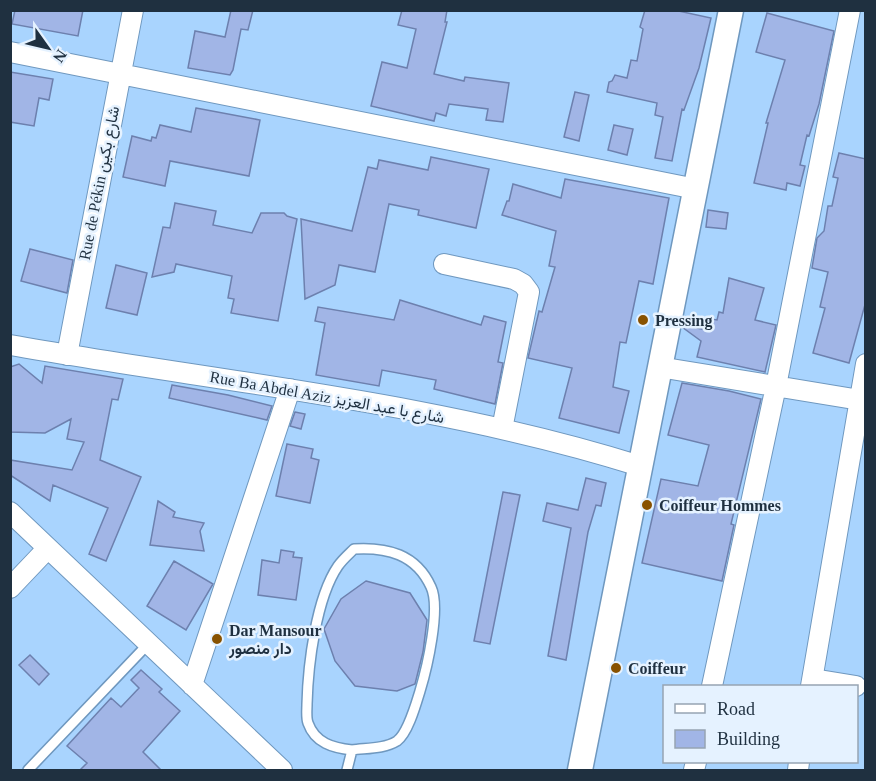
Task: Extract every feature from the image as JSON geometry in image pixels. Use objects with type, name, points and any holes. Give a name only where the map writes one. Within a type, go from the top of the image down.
[{"type":"street","name":"Rue de Pékin شارع بكين","points":[[67,355],[133,10]]},
{"type":"street","points":[[580,771],[731,10]]},
{"type":"street","points":[[712,685],[776,386],[850,10]]},
{"type":"street","points":[[10,52],[696,189]]},
{"type":"street","points":[[444,264],[514,279],[523,284],[529,292],[502,429]]},
{"type":"street","name":"Rue Ba Abdel Aziz شارع با عبد العزيز","points":[[10,345],[290,388],[502,429],[640,466]]},
{"type":"street","points":[[834,685],[812,683],[862,401],[866,364]]},
{"type":"street","points":[[659,367],[862,401]]},
{"type":"street","points":[[192,685],[290,388]]},
{"type":"street","points":[[10,512],[282,771]]},
{"type":"street","points":[[10,588],[48,548]]},
{"type":"lane","points":[[375,547],[402,554],[418,568],[432,588],[435,614],[427,667],[405,732],[397,741],[376,748],[352,750],[330,747],[317,737],[307,722],[313,640],[324,596],[338,566],[354,549],[375,547]]},
{"type":"lane","points":[[28,771],[149,643]]},
{"type":"lane","points":[[347,771],[352,750]]},
{"type":"building","points":[[15,10],[83,10],[78,36],[12,24]]},
{"type":"building","points":[[231,10],[253,10],[248,30],[241,29],[230,75],[188,68],[195,31],[225,37]]},
{"type":"building","points":[[402,10],[447,10],[445,22],[447,22],[434,74],[464,81],[465,77],[509,83],[503,122],[486,120],[488,109],[449,104],[446,116],[436,113],[434,121],[371,106],[382,62],[407,68],[416,29],[398,25]]},
{"type":"building","points":[[645,10],[674,10],[711,18],[699,68],[684,110],[682,109],[672,161],[655,158],[663,117],[655,115],[657,103],[607,92],[609,82],[615,75],[627,78],[631,60],[637,61],[643,29],[640,27]]},
{"type":"building","points":[[767,13],[834,31],[819,104],[809,136],[807,135],[800,165],[805,166],[800,186],[787,183],[786,190],[754,183],[768,123],[766,123],[785,60],[756,52]]},
{"type":"building","points":[[10,72],[53,79],[49,100],[39,98],[34,126],[10,122]]},
{"type":"building","points":[[575,92],[589,95],[579,141],[564,137]]},
{"type":"building","points":[[196,108],[260,120],[249,176],[170,161],[165,186],[123,177],[132,136],[151,141],[152,137],[156,138],[160,125],[191,132]]},
{"type":"building","points":[[614,125],[633,129],[627,155],[608,150]]},
{"type":"building","points":[[839,153],[866,159],[866,301],[849,363],[813,353],[825,308],[820,307],[828,272],[812,268],[817,238],[824,231],[828,206],[832,206],[838,178],[833,177]]},
{"type":"building","points":[[431,157],[489,169],[476,228],[418,215],[419,210],[389,204],[375,272],[339,265],[335,285],[305,299],[301,219],[352,231],[368,167],[377,169],[379,160],[428,170]]},
{"type":"building","points":[[565,179],[669,198],[653,284],[639,281],[626,343],[620,342],[613,387],[629,391],[619,433],[559,418],[572,368],[528,358],[539,311],[542,312],[555,267],[549,266],[556,231],[502,215],[509,201],[513,184],[561,198]]},
{"type":"building","points":[[175,203],[216,211],[213,225],[252,233],[261,213],[284,213],[297,219],[278,321],[231,313],[234,299],[228,298],[232,276],[176,264],[174,272],[152,277],[163,227],[170,228]]},
{"type":"building","points":[[708,210],[728,213],[726,229],[706,227]]},
{"type":"building","points":[[30,249],[73,260],[67,293],[21,281]]},
{"type":"building","points":[[116,265],[147,273],[137,315],[106,308]]},
{"type":"building","points":[[729,278],[764,288],[755,320],[776,325],[765,372],[697,357],[701,341],[682,327],[683,325],[702,329],[705,318],[717,320],[719,312],[723,313]]},
{"type":"building","points":[[400,300],[481,325],[484,316],[506,322],[498,362],[503,363],[495,404],[434,389],[436,380],[382,370],[379,386],[316,375],[325,323],[315,321],[318,307],[394,320]]},
{"type":"building","points":[[19,364],[42,383],[45,366],[123,379],[118,400],[112,399],[100,460],[141,477],[106,561],[89,554],[108,508],[53,485],[50,501],[10,475],[10,460],[72,470],[84,442],[67,439],[71,419],[45,433],[10,432],[10,367]]},
{"type":"building","points":[[682,383],[761,399],[731,524],[734,525],[722,581],[642,563],[661,479],[698,486],[709,445],[668,435]]},
{"type":"building","points":[[172,385],[272,406],[267,420],[169,398]]},
{"type":"building","points":[[295,412],[305,414],[301,429],[290,426]]},
{"type":"building","points":[[287,444],[313,449],[311,458],[319,460],[310,503],[276,496]]},
{"type":"building","points":[[586,478],[606,483],[601,506],[596,505],[588,532],[566,660],[548,656],[571,528],[543,521],[547,503],[578,510]]},
{"type":"building","points":[[503,492],[520,495],[490,644],[474,641]]},
{"type":"building","points":[[158,501],[175,512],[173,517],[204,523],[200,531],[204,551],[150,545]]},
{"type":"building","points":[[281,550],[294,552],[293,557],[302,558],[296,600],[258,595],[262,560],[279,563]]},
{"type":"building","points":[[174,561],[213,584],[186,630],[147,606]]},
{"type":"building","points":[[366,581],[410,593],[427,620],[423,652],[415,684],[397,691],[355,686],[335,661],[324,629],[341,599]]},
{"type":"building","points":[[30,655],[49,674],[39,685],[19,665]]},
{"type":"building","points":[[141,670],[162,689],[159,692],[180,711],[143,752],[162,771],[79,771],[87,763],[67,746],[111,698],[121,707],[139,688],[131,680]]},
{"type":"place","name":"Pressing","points":[[643,320]]},
{"type":"place","name":"Coiffeur Hommes","points":[[647,505]]},
{"type":"place","name":"Dar Mansour دار منصور","points":[[217,639]]},
{"type":"place","name":"Coiffeur","points":[[616,668]]}]
